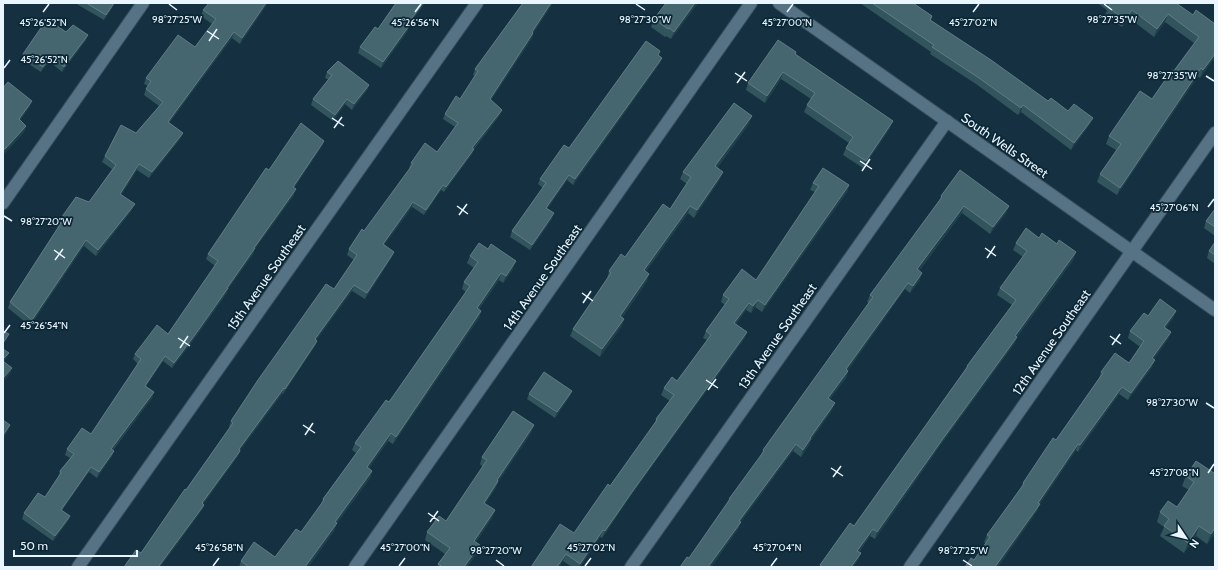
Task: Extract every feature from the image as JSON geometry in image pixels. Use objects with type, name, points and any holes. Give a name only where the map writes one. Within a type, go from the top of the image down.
[{"type":"street","points":[[3,203],[143,3]]},
{"type":"street","name":"15th Avenue Southeast","points":[[78,567],[477,3]]},
{"type":"street","name":"14th Avenue Southeast","points":[[355,567],[751,3]]},
{"type":"street","name":"South Wells Street","points":[[779,3],[1215,310]]},
{"type":"street","name":"13th Avenue Southeast","points":[[631,567],[946,121]]},
{"type":"street","name":"12th Avenue Southeast","points":[[910,567],[1215,133]]},
{"type":"building","points":[[86,3],[114,3],[106,15]]},
{"type":"building","points":[[209,3],[266,3],[242,38],[234,32],[168,122],[183,133],[152,172],[139,164],[120,194],[135,204],[98,250],[86,240],[32,320],[10,302],[61,223],[59,221],[76,197],[89,202],[116,165],[105,156],[121,125],[136,133],[163,102],[146,89],[151,81],[146,78],[178,35],[195,47],[216,19],[203,10]]},
{"type":"building","points":[[396,3],[423,3],[407,25],[409,26],[383,62],[360,47],[375,27],[378,29]]},
{"type":"building","points":[[523,3],[551,3],[490,99],[502,110],[472,148],[474,149],[446,187],[443,185],[426,210],[413,202],[383,244],[394,252],[367,293],[354,285],[315,339],[317,341],[285,389],[284,388],[239,449],[240,451],[202,503],[204,505],[159,566],[161,567],[124,567],[136,550],[141,553],[185,489],[186,490],[233,423],[231,421],[258,380],[326,284],[334,289],[357,255],[349,249],[362,229],[364,231],[413,164],[411,163],[425,143],[437,152],[458,123],[445,114],[456,96],[460,99],[478,71],[475,69]]},
{"type":"building","points":[[666,3],[695,3],[674,32],[654,19]]},
{"type":"building","points":[[872,3],[913,3],[932,16],[930,20],[991,60],[1048,101],[1051,98],[1068,111],[1074,104],[1093,118],[1074,143],[1023,105],[1021,108],[932,47],[934,45]]},
{"type":"building","points":[[1111,3],[1176,3],[1193,15],[1196,10],[1215,24],[1215,54],[1203,70],[1201,68],[1120,188],[1100,174],[1121,144],[1109,136],[1140,91],[1152,99],[1172,70],[1174,71],[1199,37],[1168,14],[1157,29],[1132,10],[1125,20],[1108,7]]},
{"type":"building","points":[[47,19],[66,32],[73,25],[88,35],[64,67],[51,56],[43,67],[23,54]]},
{"type":"building","points":[[778,40],[796,52],[795,54],[893,121],[866,161],[846,148],[853,137],[807,105],[815,93],[783,72],[767,96],[748,83]]},
{"type":"building","points":[[646,41],[660,51],[658,55],[662,58],[575,179],[569,175],[546,208],[554,213],[532,245],[512,231],[546,183],[540,179],[564,145],[569,148]]},
{"type":"building","points":[[338,61],[369,85],[354,104],[347,99],[335,115],[313,99],[332,75],[327,72]]},
{"type":"building","points":[[8,82],[32,101],[19,119],[26,126],[5,149],[3,148],[3,88]]},
{"type":"building","points":[[734,103],[752,116],[715,166],[723,172],[697,210],[690,206],[644,270],[649,274],[620,316],[624,319],[602,349],[573,329],[611,273],[609,271],[621,254],[625,257],[663,204],[670,209],[691,177],[683,172]]},
{"type":"building","points":[[301,123],[324,141],[293,187],[296,189],[174,363],[165,356],[145,386],[154,392],[111,449],[114,451],[99,472],[91,467],[61,510],[70,516],[55,536],[24,513],[38,493],[45,497],[61,473],[60,471],[74,454],[67,449],[82,428],[91,434],[141,359],[135,354],[157,325],[168,334],[218,261],[208,254],[266,168],[269,170]]},
{"type":"building","points":[[823,168],[849,185],[765,305],[758,300],[753,306],[749,303],[734,323],[747,332],[605,531],[603,530],[580,564],[566,554],[557,567],[531,567],[560,524],[574,533],[608,484],[610,486],[674,395],[664,388],[672,377],[677,381],[711,335],[706,331],[729,299],[723,295],[742,269],[756,280],[819,186],[813,183]]},
{"type":"building","points":[[960,170],[1009,206],[993,227],[964,206],[917,269],[922,273],[913,286],[908,283],[846,369],[848,371],[828,398],[835,403],[803,450],[796,444],[739,521],[741,522],[708,567],[680,567],[687,557],[689,558],[764,451],[763,450],[873,297],[870,295]]},
{"type":"building","points":[[1215,209],[1215,227],[1206,221]]},
{"type":"building","points":[[1026,228],[1039,238],[1042,233],[1057,244],[1059,240],[1076,252],[877,532],[873,529],[857,551],[861,553],[851,567],[823,567],[820,565],[850,523],[854,526],[967,366],[1016,300],[1000,288],[1027,251],[1016,243]]},
{"type":"building","points":[[1215,242],[1215,255],[1209,251]]},
{"type":"building","points":[[479,243],[488,249],[491,244],[516,261],[506,276],[501,273],[477,308],[481,311],[396,437],[391,433],[367,467],[372,471],[335,522],[337,523],[305,567],[249,567],[241,561],[254,542],[275,557],[296,529],[301,532],[324,500],[323,499],[361,447],[355,443],[386,400],[389,402],[470,286],[464,282],[478,262],[470,256]]},
{"type":"building","points":[[1160,299],[1176,311],[1164,327],[1171,332],[1152,358],[1155,360],[1131,393],[1122,387],[1080,445],[1078,444],[1038,503],[1040,504],[995,567],[965,567],[971,558],[974,560],[990,537],[987,535],[1024,484],[1023,483],[1053,438],[1056,440],[1103,373],[1101,372],[1115,353],[1129,363],[1144,341],[1130,331],[1144,313],[1148,316]]},
{"type":"building","points":[[3,331],[9,334],[3,343]]},
{"type":"building","points":[[3,349],[9,353],[3,359]]},
{"type":"building","points":[[3,361],[12,368],[3,378]]},
{"type":"building","points":[[544,372],[572,391],[557,412],[529,394]]},
{"type":"building","points":[[513,411],[534,425],[497,480],[498,481],[484,503],[495,510],[474,541],[480,545],[464,567],[443,567],[438,564],[450,548],[427,532],[439,516],[446,521],[487,460],[482,457]]},
{"type":"building","points":[[3,420],[10,425],[3,435]]},
{"type":"building","points":[[1196,461],[1214,473],[1215,471],[1215,528],[1211,534],[1199,526],[1188,543],[1164,526],[1169,519],[1160,512],[1168,501],[1177,507],[1194,482],[1186,476]]}]
